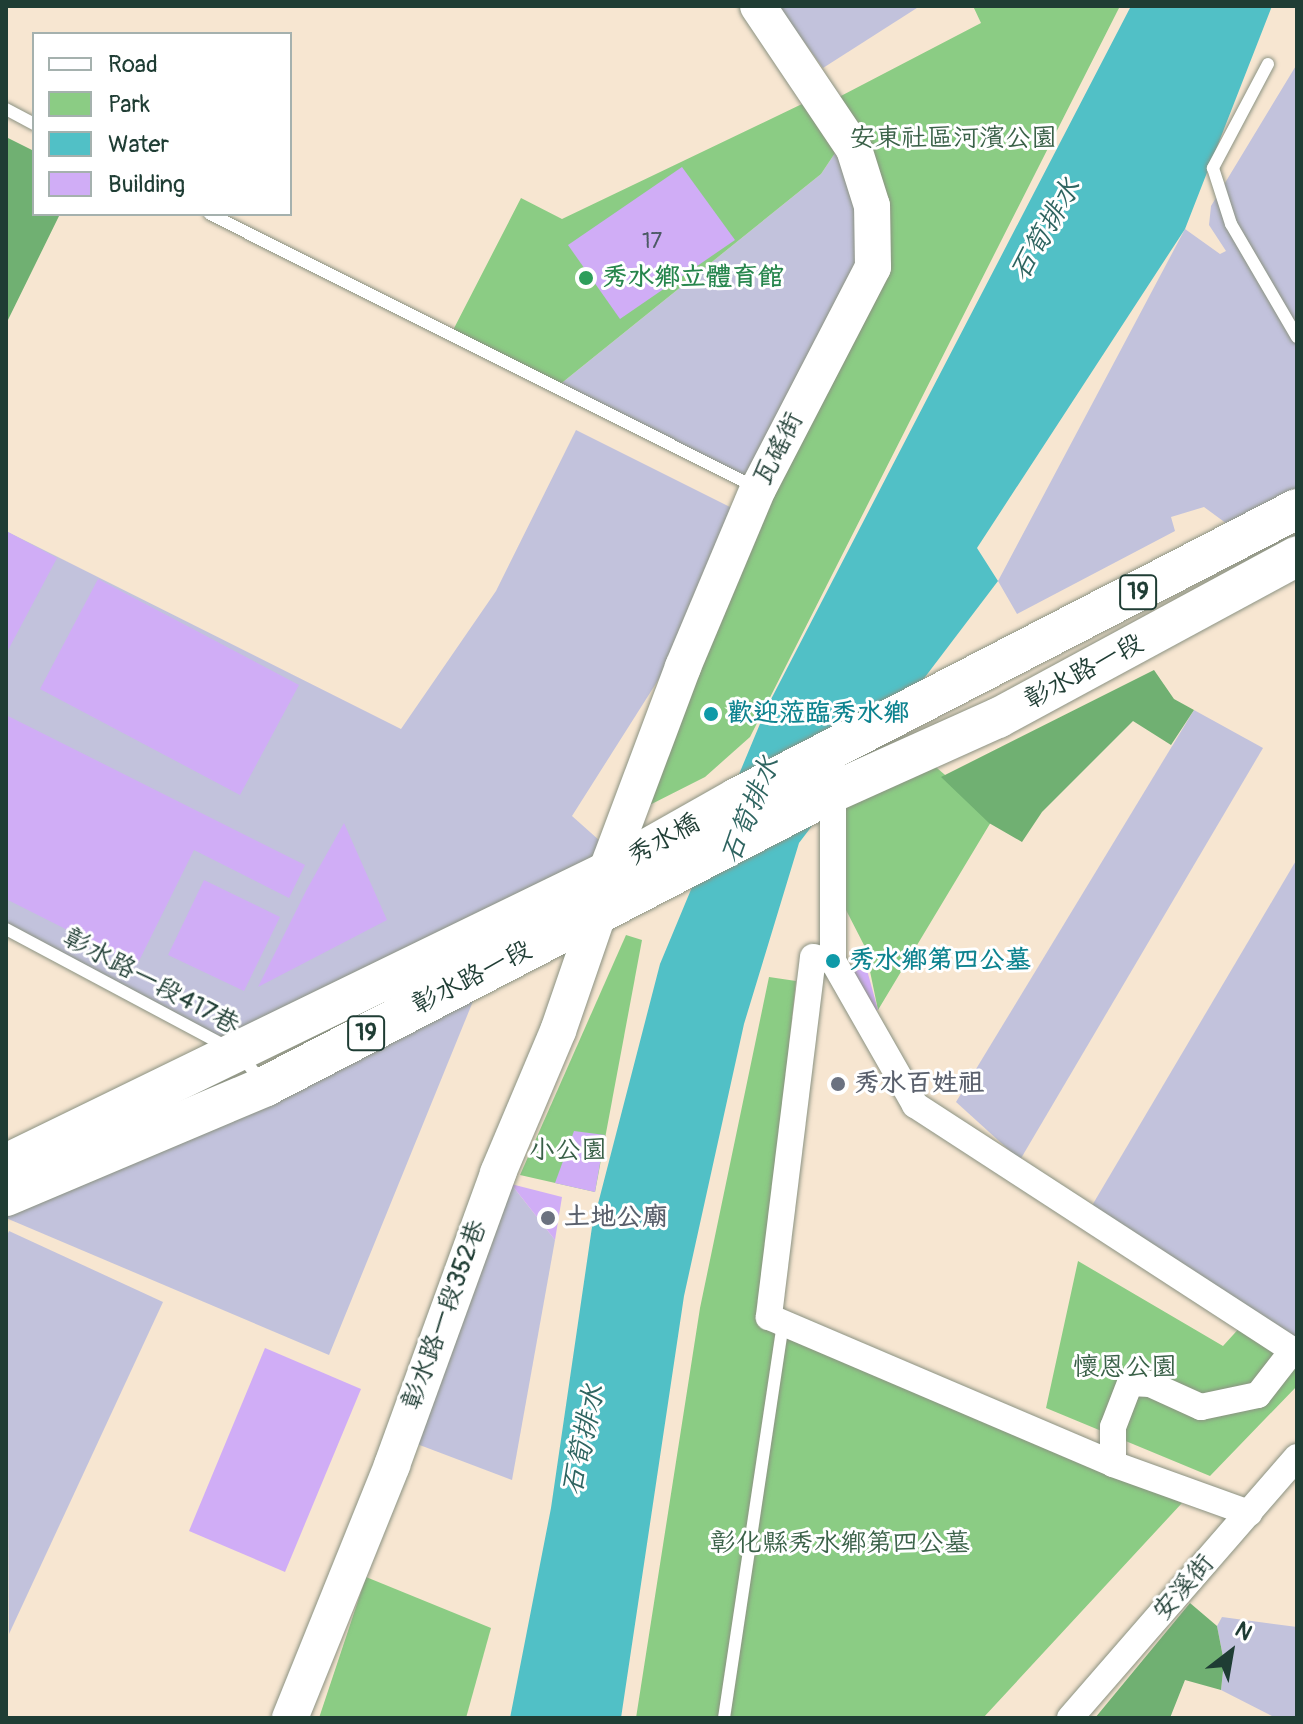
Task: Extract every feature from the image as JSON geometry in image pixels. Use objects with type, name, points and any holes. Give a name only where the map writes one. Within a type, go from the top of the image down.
[{"type":"main road","name":"彰水路一段","points":[[978,675],[1297,509]]},
{"type":"main road","name":"彰水路一段","points":[[998,718],[1297,556]]},
{"type":"main road","name":"秀水橋","points":[[606,872],[978,675]]},
{"type":"main road","name":"秀水橋","points":[[717,851],[833,792],[998,718]]},
{"type":"main road","name":"彰水路一段","points":[[6,1196],[266,1086],[717,851]]},
{"type":"main road","name":"彰水路一段","points":[[6,1164],[240,1054],[493,923],[606,872]]},
{"type":"street","name":"瓦磘街","points":[[599,912],[606,872],[758,489],[873,267],[872,206],[854,149],[758,6]]},
{"type":"street","points":[[833,792],[833,961],[915,1105],[1295,1351],[1258,1395],[1201,1407],[1150,1384],[1130,1383],[1113,1427],[1113,1464]]},
{"type":"street","name":"彰水路一段352巷","points":[[290,1718],[392,1465],[498,1173],[558,1031],[599,912]]},
{"type":"street","points":[[833,961],[813,957],[769,1317],[1113,1464],[1249,1513]]},
{"type":"street","name":"安溪街","points":[[1070,1718],[1297,1457]]},
{"type":"lane","points":[[1268,64],[1213,168],[1231,224],[1297,337]]},
{"type":"lane","points":[[6,109],[32,123]]},
{"type":"lane","points":[[214,216],[758,489]]},
{"type":"lane","name":"彰水路一段417巷","points":[[6,929],[240,1054],[266,1086]]},
{"type":"lane","points":[[724,1718],[783,1323]]},
{"type":"shaded area","points":[[778,6],[920,6],[823,68]]},
{"type":"shaded area","points":[[1297,64],[1297,499],[1234,529],[1204,507],[1171,517],[1175,531],[1017,614],[998,581],[1185,229],[1220,254],[1226,251],[1209,225],[1211,206]]},
{"type":"shaded area","points":[[835,153],[849,174],[872,245],[757,491],[553,390],[821,174]]},
{"type":"shaded area","points":[[576,430],[742,513],[662,674],[572,816],[609,849],[233,1049],[6,931],[6,531],[401,729],[496,591]]},
{"type":"shaded area","points":[[1194,710],[1263,748],[1020,1160],[956,1102]]},
{"type":"shaded area","points":[[1297,859],[1297,1354],[1087,1214]]},
{"type":"shaded area","points":[[480,984],[329,1355],[6,1218],[6,1217]]},
{"type":"shaded area","points":[[511,1184],[555,1240],[512,1480],[417,1444]]},
{"type":"shaded area","points":[[9,1231],[163,1302],[9,1634],[6,1238]]},
{"type":"shaded area","points":[[1222,1617],[1297,1627],[1297,1718],[1276,1718],[1221,1690],[1224,1662],[1217,1626]]},
{"type":"green space","name":"安東社區河濱公園","points":[[973,6],[1120,6],[750,737],[705,777],[616,822],[879,281],[837,98],[981,23]]},
{"type":"green space","name":"秀水鄉立體育館","points":[[802,104],[835,153],[821,174],[553,390],[449,338],[521,198],[562,219]]},
{"type":"green space","points":[[6,137],[32,150],[32,216],[59,216],[6,324]]},
{"type":"green space","points":[[1154,670],[1174,699],[1194,710],[1171,745],[1133,721],[1042,812],[1022,842],[989,823],[941,777]]},
{"type":"green space","points":[[923,756],[994,817],[878,1010],[865,947],[846,910],[843,796]]},
{"type":"green space","name":"小公園","points":[[626,935],[642,940],[595,1192],[520,1175]]},
{"type":"green space","name":"彰化縣秀水鄉第四公墓","points":[[769,977],[796,981],[759,1323],[1182,1503],[983,1718],[636,1718],[700,1308]]},
{"type":"green space","name":"懷恩公園","points":[[1078,1261],[1223,1346],[1243,1324],[1297,1361],[1297,1386],[1210,1476],[1046,1408]]},
{"type":"green space","points":[[366,1577],[491,1628],[466,1718],[319,1718]]},
{"type":"green space","points":[[1190,1603],[1217,1626],[1224,1662],[1221,1690],[1185,1680],[1170,1718],[1095,1718]]},
{"type":"water","name":"石筍排水","points":[[1131,6],[1272,6],[1185,229],[977,548],[998,581],[799,843],[744,1024],[684,1296],[621,1718],[510,1718],[551,1508],[592,1227],[660,964],[767,707]]},
{"type":"building","name":"秀水鄉立體育館","points":[[682,167],[735,240],[620,319],[568,245]]},
{"type":"building","points":[[6,531],[57,558],[6,654]]},
{"type":"building","points":[[98,579],[299,685],[240,795],[40,689]]},
{"type":"building","points":[[6,715],[305,865],[289,898],[194,850],[137,965],[6,899]]},
{"type":"building","points":[[344,823],[387,920],[258,987],[307,889]]},
{"type":"building","points":[[204,880],[280,917],[244,991],[168,955]]},
{"type":"building","points":[[848,970],[867,970],[878,1010],[867,1012]]},
{"type":"building","points":[[574,1131],[605,1135],[595,1192],[555,1183]]},
{"type":"building","name":"土地公廟","points":[[511,1184],[562,1197],[555,1240]]},
{"type":"building","points":[[265,1348],[361,1389],[285,1572],[189,1531]]},
{"type":"place","name":"秀水鄉立體育館","points":[[586,278]]},
{"type":"place","name":"歡迎蒞臨秀水鄉","points":[[711,714]]},
{"type":"place","name":"秀水鄉第四公墓","points":[[833,961]]},
{"type":"place","name":"秀水百姓祖","points":[[838,1084]]},
{"type":"place","name":"土地公廟","points":[[548,1218]]}]
